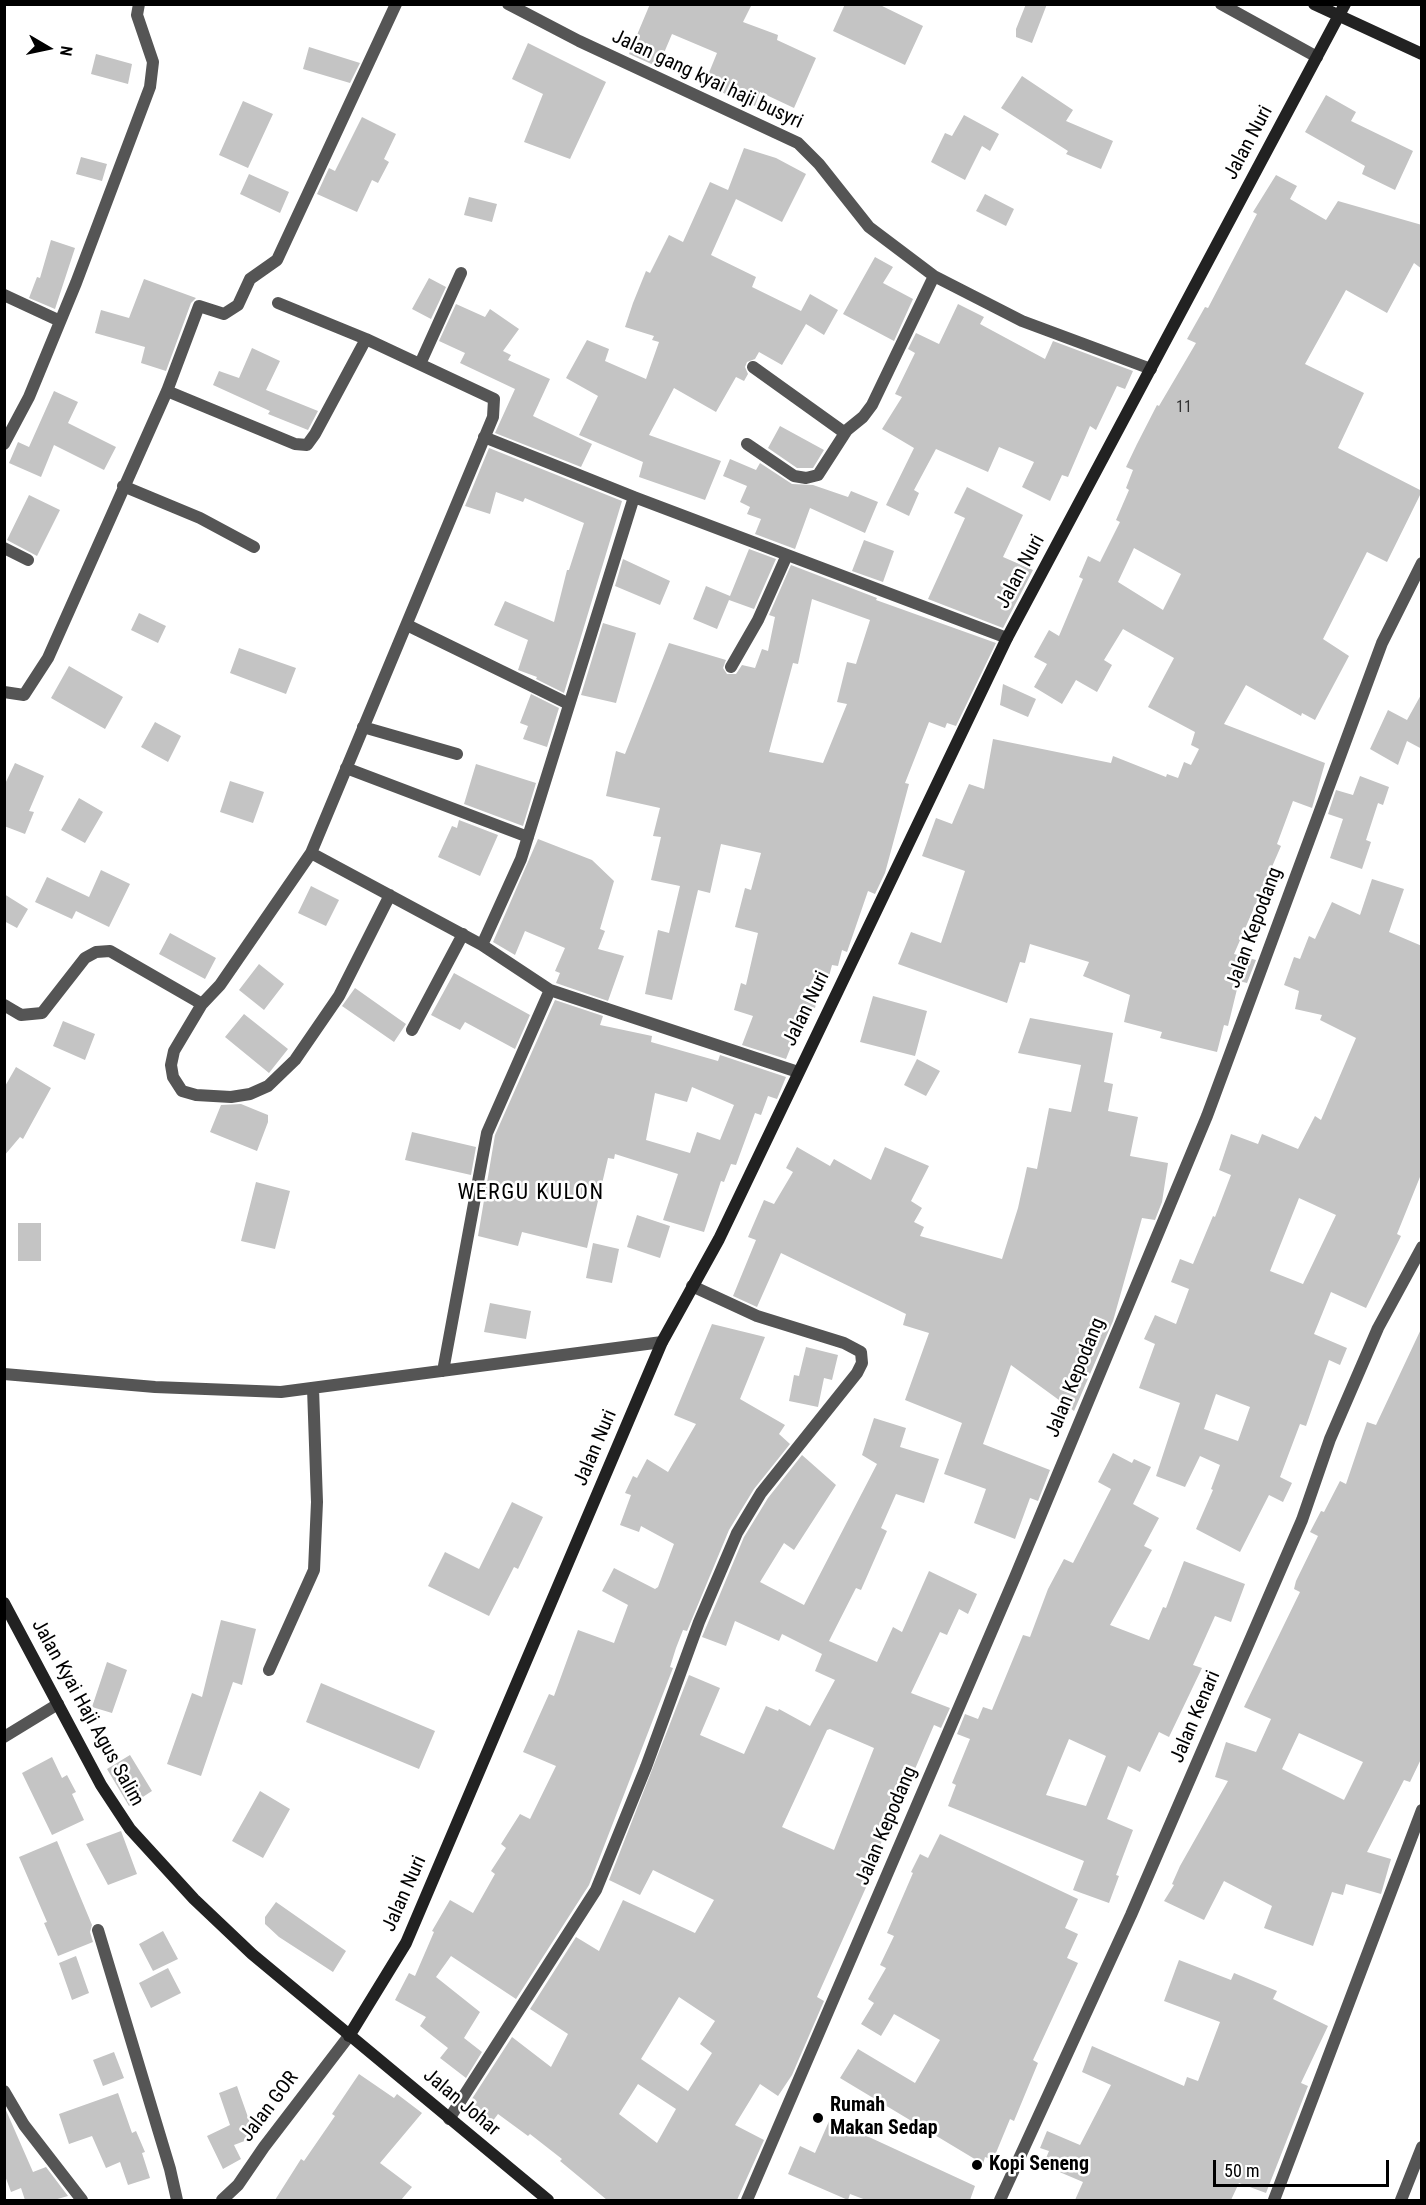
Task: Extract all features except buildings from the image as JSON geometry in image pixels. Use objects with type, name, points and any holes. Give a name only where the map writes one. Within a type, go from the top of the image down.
[{"type":"street","points":[[4,444],[29,397],[150,87],[153,62],[137,15],[139,4]]},
{"type":"street","points":[[4,692],[24,695],[48,658],[167,391],[199,306],[224,314],[238,305],[250,279],[277,261],[396,4]]},
{"type":"street","name":"Jalan gang kyai haji busyri","points":[[508,4],[579,42],[798,143],[819,164],[870,227],[934,276],[1022,321],[1151,369]]},
{"type":"street","points":[[1221,4],[1317,57]]},
{"type":"street","points":[[1314,4],[1422,54]]},
{"type":"street","name":"Jalan Nuri","points":[[349,2036],[406,1943],[662,1342],[718,1239],[1007,638],[1345,4]]},
{"type":"street","points":[[420,364],[461,273]]},
{"type":"street","points":[[747,444],[794,476],[812,478],[818,475],[845,433],[872,405],[934,276]]},
{"type":"street","points":[[4,295],[60,321]]},
{"type":"street","points":[[278,303],[366,339],[494,399],[493,417],[310,853],[220,985],[202,1004],[174,1051],[171,1065],[172,1077],[182,1091],[196,1095],[231,1097],[250,1094],[268,1086],[296,1060],[339,996],[390,895]]},
{"type":"street","points":[[167,391],[295,444],[306,445],[315,434],[366,339]]},
{"type":"street","points":[[753,367],[845,433]]},
{"type":"street","points":[[484,437],[634,497],[1007,638]]},
{"type":"street","points":[[123,486],[200,518],[254,548]]},
{"type":"street","points":[[482,945],[514,875],[528,837],[634,497]]},
{"type":"street","points":[[4,548],[28,560]]},
{"type":"street","points":[[732,667],[772,592],[787,555]]},
{"type":"street","name":"Jalan Kepodang","points":[[747,2200],[1076,1433],[1207,1116],[1383,643],[1422,563]]},
{"type":"street","points":[[407,625],[569,704]]},
{"type":"street","points":[[363,727],[457,754]]},
{"type":"street","points":[[346,768],[528,837]]},
{"type":"street","points":[[310,853],[463,934],[550,990],[798,1072]]},
{"type":"street","points":[[412,1030],[463,934]]},
{"type":"street","points":[[4,1005],[21,1016],[42,1013],[85,958],[103,951],[110,951],[202,1004]]},
{"type":"street","points":[[443,1371],[449,1327],[487,1133],[550,990]]},
{"type":"street","name":"Jalan Kenari","points":[[1000,2200],[1141,1893],[1302,1520],[1330,1440],[1378,1328],[1422,1247]]},
{"type":"street","points":[[449,2119],[596,1890],[646,1767],[699,1622],[737,1533],[761,1493],[844,1390],[862,1363],[861,1352],[844,1343],[757,1316],[692,1286]]},
{"type":"street","points":[[4,1374],[247,1393],[313,1388],[662,1342]]},
{"type":"street","points":[[269,1670],[314,1570],[317,1502],[313,1388]]},
{"type":"street","name":"Jalan Kyai Haji Agus Salim","points":[[4,1602],[101,1785],[130,1829],[194,1899],[252,1954],[349,2036]]},
{"type":"street","points":[[4,1737],[58,1704]]},
{"type":"street","points":[[1274,2200],[1422,1810]]},
{"type":"street","points":[[98,1930],[170,2169],[177,2200]]},
{"type":"street","name":"Jalan Johar","points":[[349,2036],[548,2200]]},
{"type":"street","name":"Jalan GOR","points":[[222,2200],[238,2185],[349,2036]]},
{"type":"street","points":[[4,2091],[24,2125],[82,2200]]},
{"type":"street","points":[[1401,2200],[1422,2147]]},
{"type":"place","name":"Rumah Makan Sedap","points":[[818,2118]]},
{"type":"place","name":"Kopi Seneng","points":[[977,2165]]},
{"type":"district","name":"WERGU KULON","points":[[531,1193]]}]
